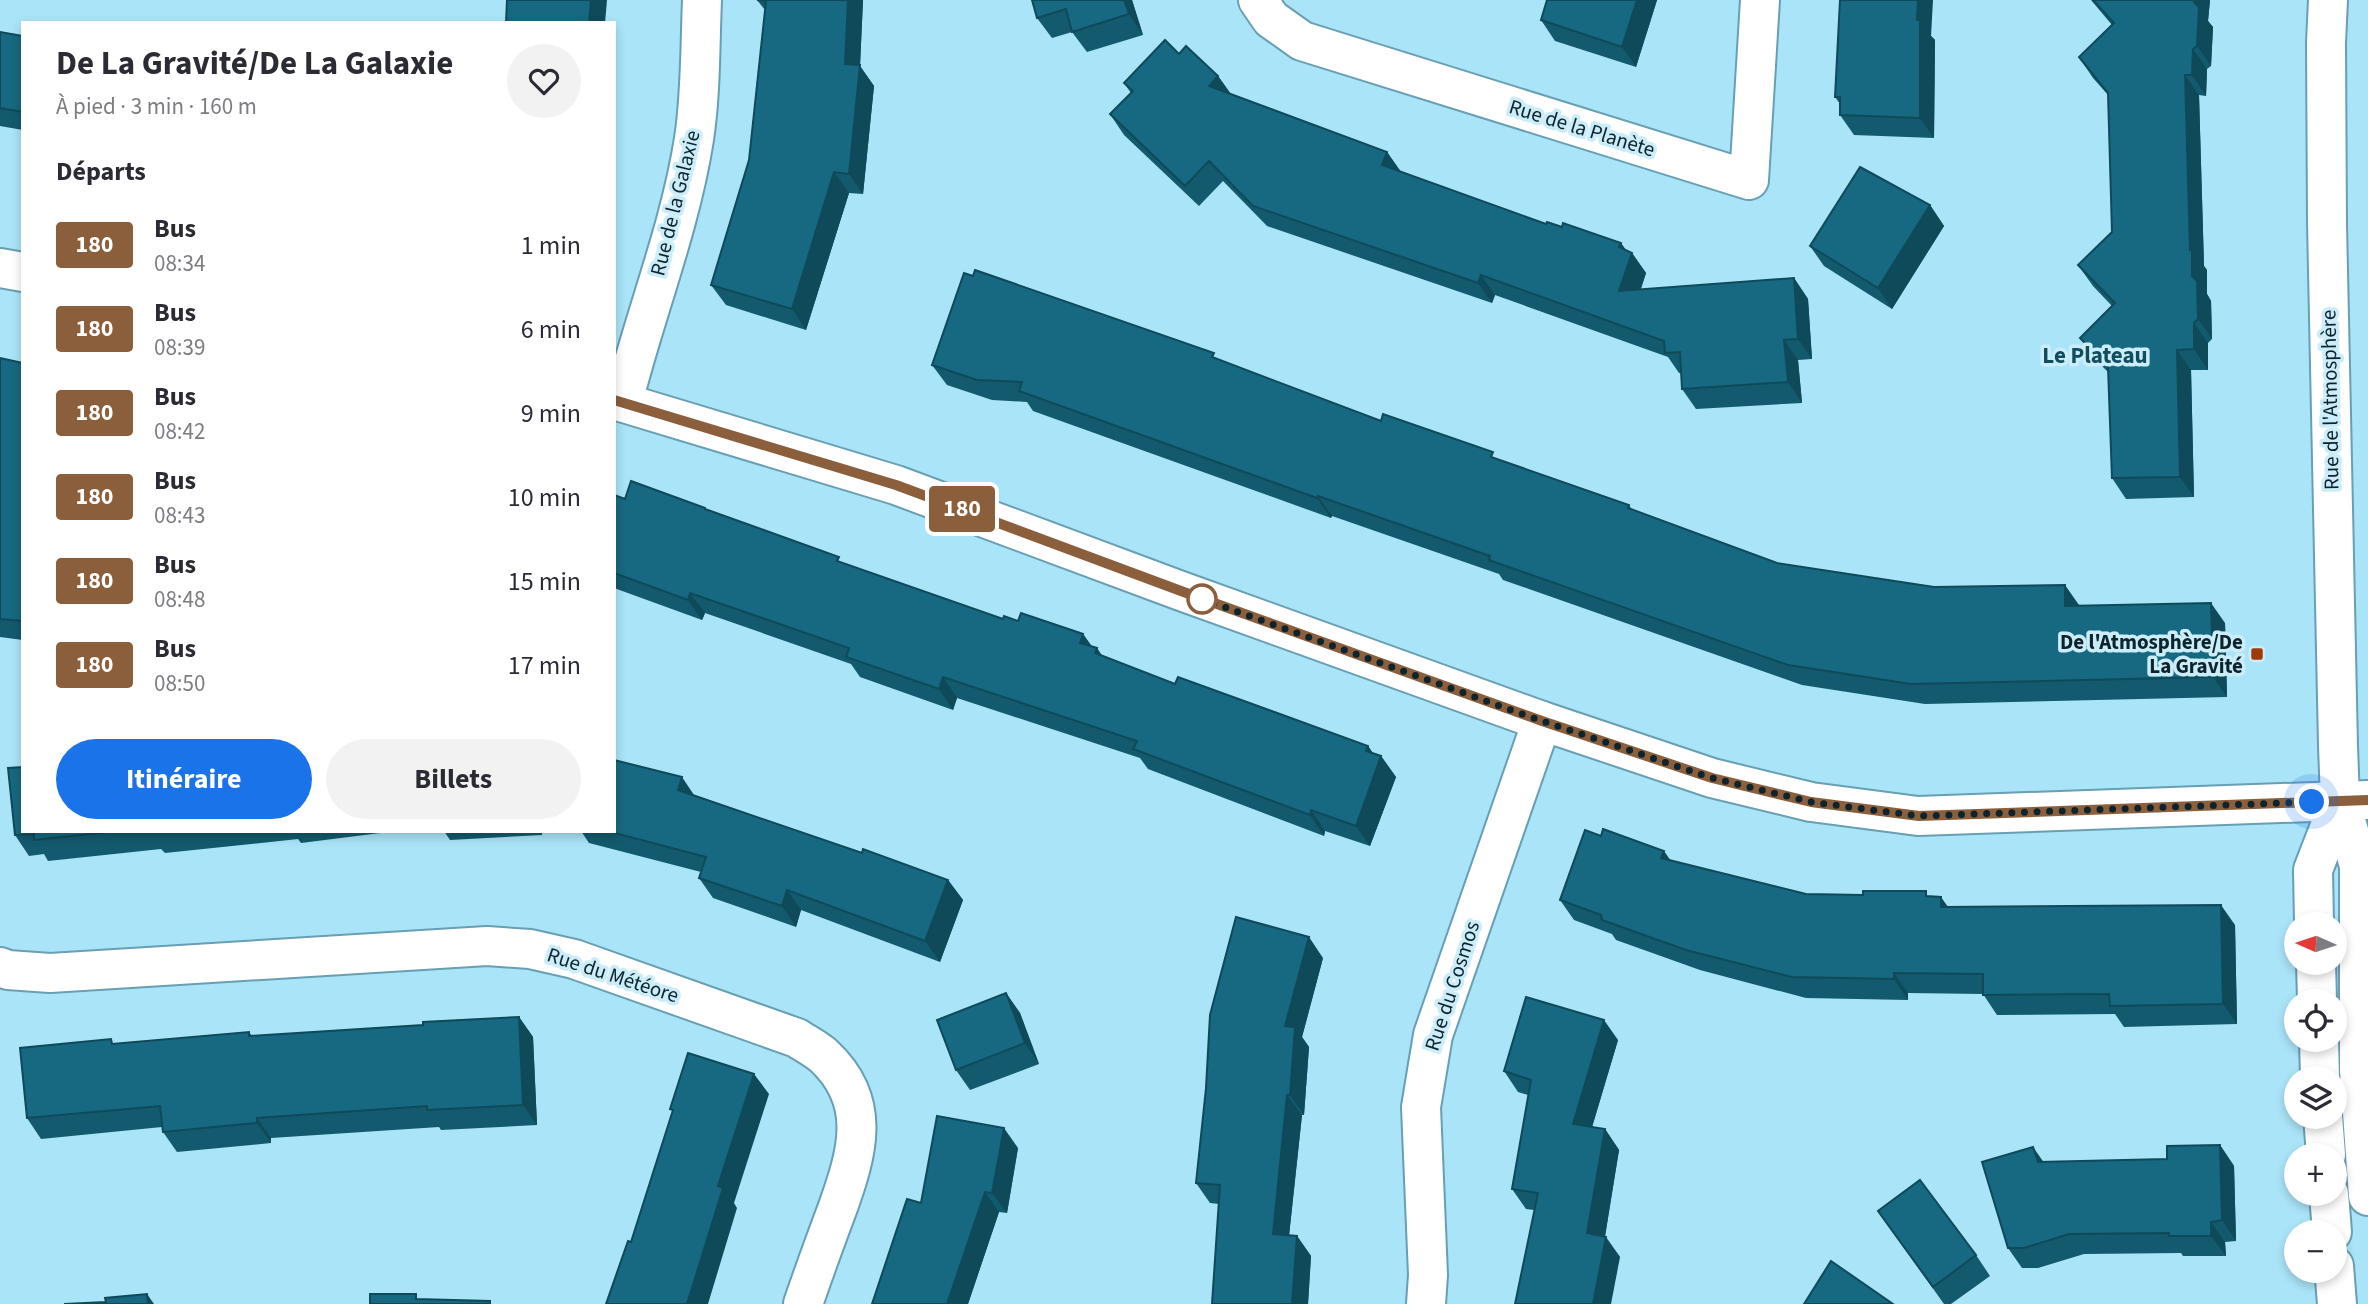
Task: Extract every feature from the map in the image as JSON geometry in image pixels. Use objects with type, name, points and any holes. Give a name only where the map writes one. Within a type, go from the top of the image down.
[{"type":"street","name":"Rue de la Galaxie","points":[[619,401],[678,210],[694,138],[702,0]]},
{"type":"street","name":"Rue de la Planète","points":[[1258,0],[1271,19],[1302,41],[1749,180],[1760,0]]},
{"type":"street","name":"Rue de l'Atmosphère","points":[[2328,0],[2328,296],[2359,866],[2359,1071],[2368,1196]]},
{"type":"street","points":[[0,268],[21,272]]},
{"type":"street","points":[[619,401],[896,485],[1542,721],[1712,778],[1811,802],[1919,816],[2354,800]]},
{"type":"street","name":"Rue du Cosmos","points":[[1426,1304],[1428,1275],[1421,1107],[1433,1035],[1542,721]]},
{"type":"street","name":"Rue de l'Atmosphère","points":[[2314,912],[2313,870],[2354,800]]},
{"type":"street","name":"Rue du Météore","points":[[0,967],[50,973],[487,946],[530,948],[574,959],[797,1038],[824,1056],[841,1077],[852,1099],[858,1128],[852,1167],[803,1304]]},
{"type":"street","points":[[2335,1283],[2337,1304]]},
{"type":"building","points":[[507,0],[591,0],[589,21],[506,21]]},
{"type":"building","points":[[757,0],[848,0],[845,64],[860,65],[849,174],[834,172],[792,309],[711,285],[749,160],[766,1]]},
{"type":"building","points":[[1032,0],[1124,0],[1129,14],[1072,32],[1066,9],[1037,18]]},
{"type":"building","points":[[1547,0],[1637,0],[1622,47],[1541,20]]},
{"type":"building","points":[[1840,0],[1918,0],[1920,118],[1840,115],[1840,97],[1835,97]]},
{"type":"building","points":[[2093,0],[2194,0],[2199,7],[2192,75],[2185,75],[2190,250],[2192,249],[2192,276],[2197,281],[2198,319],[2194,323],[2194,349],[2177,350],[2180,477],[2112,478],[2108,367],[2080,338],[2115,303],[2078,265],[2112,232],[2108,93],[2079,57],[2114,23]]},
{"type":"building","points":[[0,32],[21,36],[21,112],[0,108]]},
{"type":"building","points":[[1165,40],[1179,54],[1186,46],[1218,76],[1209,86],[1387,152],[1382,165],[1546,224],[1547,222],[1562,227],[1563,223],[1621,243],[1619,247],[1632,253],[1619,291],[1794,278],[1798,339],[1784,340],[1788,382],[1682,389],[1680,352],[1665,353],[1664,341],[1481,275],[1478,283],[1253,206],[1209,161],[1185,186],[1110,114],[1133,91],[1124,83]]},
{"type":"building","points":[[1860,167],[1930,205],[1878,288],[1810,246]]},
{"type":"building","points":[[975,270],[1214,353],[1212,357],[1381,421],[1383,414],[1493,452],[1491,457],[1629,505],[1628,508],[1777,563],[1934,587],[2065,585],[2065,606],[2211,603],[2213,677],[1911,684],[1788,665],[1489,560],[1490,556],[1318,496],[1317,498],[1019,391],[1022,382],[977,380],[932,365],[964,273],[973,276]]},
{"type":"building","points":[[0,358],[21,363],[21,621],[0,619]]},
{"type":"building","points":[[631,481],[839,557],[837,561],[1003,619],[1004,616],[1018,621],[1021,613],[1083,634],[1080,643],[1097,648],[1095,653],[1175,684],[1178,677],[1368,746],[1366,751],[1381,756],[1356,826],[1311,810],[1310,815],[1133,749],[1137,741],[943,677],[939,689],[846,657],[849,648],[690,593],[688,600],[616,574],[616,496],[625,499]]},
{"type":"building","points":[[616,760],[682,777],[678,790],[862,853],[863,849],[948,880],[925,941],[787,890],[782,906],[699,878],[706,857],[615,833]]},
{"type":"building","points":[[21,767],[21,833],[100,833],[34,840],[34,834],[15,835],[8,768]]},
{"type":"building","points":[[1603,829],[1664,851],[1661,858],[1806,894],[1863,895],[1863,891],[1926,891],[1926,896],[1941,897],[1941,907],[2221,905],[2223,1004],[2110,1006],[2109,994],[1983,995],[1983,974],[1894,973],[1894,979],[1792,977],[1686,950],[1602,920],[1601,915],[1560,900],[1585,830],[1601,836]]},
{"type":"building","points":[[1236,917],[1309,937],[1285,1026],[1295,1027],[1290,1095],[1287,1095],[1273,1234],[1297,1236],[1292,1304],[1212,1304],[1220,1185],[1196,1183],[1210,1015]]},
{"type":"building","points":[[1006,993],[1025,1043],[956,1070],[937,1020]]},
{"type":"building","points":[[1526,997],[1604,1020],[1573,1124],[1605,1129],[1587,1233],[1606,1237],[1593,1304],[1515,1304],[1538,1193],[1512,1189],[1531,1080],[1504,1071]]},
{"type":"building","points":[[519,1017],[523,1105],[427,1110],[427,1106],[257,1118],[257,1123],[163,1132],[160,1106],[27,1118],[20,1048],[111,1039],[112,1044],[249,1032],[249,1036]]},
{"type":"building","points":[[688,1053],[754,1074],[718,1186],[723,1188],[687,1304],[606,1304],[628,1241],[631,1242]]},
{"type":"building","points":[[937,1116],[1004,1128],[992,1193],[985,1192],[947,1304],[872,1304],[907,1199],[921,1203]]},
{"type":"building","points":[[2220,1145],[2222,1220],[2211,1222],[2211,1236],[2169,1236],[2169,1233],[2069,1234],[2024,1248],[2008,1248],[1982,1162],[2033,1147],[2038,1162],[2167,1159],[2167,1146]]},
{"type":"building","points":[[1920,1180],[1976,1255],[1933,1287],[1878,1211]]},
{"type":"building","points":[[1831,1261],[1893,1304],[1804,1304]]},
{"type":"building","points":[[147,1294],[148,1304],[64,1304],[106,1302],[105,1298]]},
{"type":"building","points":[[370,1294],[416,1294],[416,1299],[490,1301],[490,1304],[370,1304]]},
{"type":"bus line","name":"180","points":[[616,400],[896,485],[1542,721],[1712,778],[1811,802],[1919,816],[2368,800]]},
{"type":"place","name":"De l'Atmosphère/De La Gravité","points":[[2257,654]]},
{"type":"district","name":"Le Plateau","points":[[2095,355]]},
{"type":"route","points":[[1202,599],[1542,721],[1712,778],[1811,802],[1919,816],[2312,802]]}]
